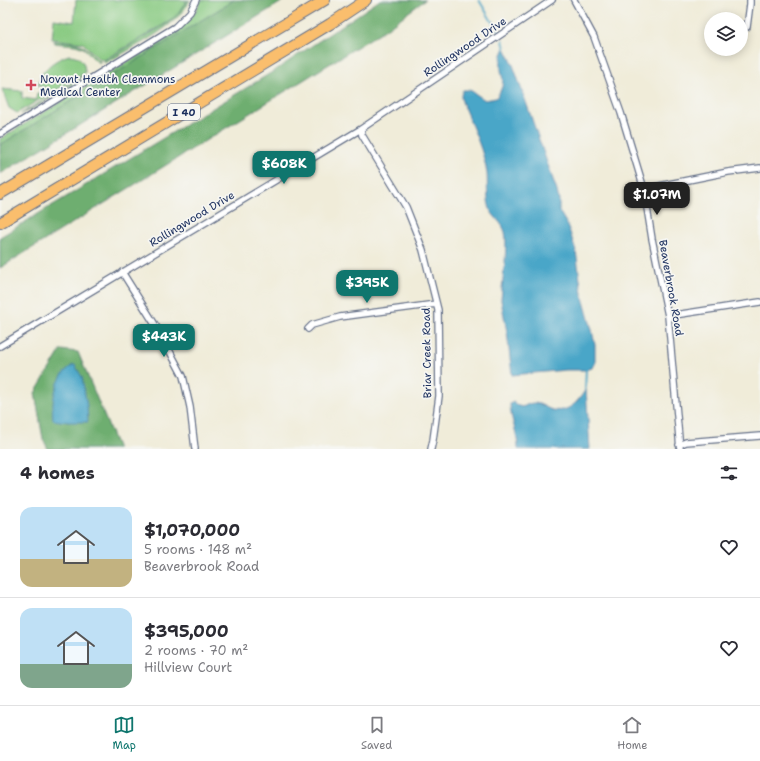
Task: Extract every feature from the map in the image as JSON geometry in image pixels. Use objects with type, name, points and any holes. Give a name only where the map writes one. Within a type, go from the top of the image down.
[{"type":"highway","name":"I 40","points":[[0,194],[325,0]]},
{"type":"highway","name":"I 40","points":[[0,223],[324,28],[366,0]]},
{"type":"street","points":[[0,134],[175,27],[190,12],[196,0]]},
{"type":"street","name":"Rollingwood Drive","points":[[0,346],[361,129],[552,0]]},
{"type":"street","name":"Beaverbrook Road","points":[[574,0],[594,37],[621,113],[644,190],[652,240],[668,316],[679,447]]},
{"type":"street","points":[[748,18],[750,0]]},
{"type":"street","name":"Briar Creek Road","points":[[361,129],[362,135],[406,207],[423,250],[438,310],[439,396],[431,449]]},
{"type":"street","points":[[644,190],[728,172],[760,168]]},
{"type":"street","points":[[122,272],[159,331],[183,376],[190,407],[195,449]]},
{"type":"street","points":[[668,316],[760,302]]},
{"type":"street","points":[[308,329],[312,325],[340,317],[436,304]]},
{"type":"street","points":[[679,447],[686,442],[760,436]]},
{"type":"green space","points":[[76,0],[187,0],[179,13],[170,21],[104,60],[99,59],[83,43],[52,39],[54,19],[74,22]]},
{"type":"green space","points":[[188,0],[190,0],[184,10],[167,27],[145,41],[104,63],[103,61],[170,22]]},
{"type":"green space","points":[[201,0],[234,0],[0,145],[0,139],[173,34],[189,19]]},
{"type":"green space","points":[[234,0],[285,0],[0,174],[0,145]]},
{"type":"green space","points":[[380,0],[425,0],[386,29],[0,268],[0,237],[274,71]]},
{"type":"green space","points":[[54,41],[71,42],[84,46],[101,62],[100,63],[95,60],[82,47],[55,43]]},
{"type":"green space","points":[[69,55],[76,56],[83,62],[85,73],[17,113],[9,108],[2,89],[22,91],[22,98],[36,100],[37,93],[44,93],[45,87],[38,86],[39,80],[45,70],[53,63]]},
{"type":"green space","points":[[83,76],[80,80],[21,114]]},
{"type":"green space","points":[[61,350],[78,352],[118,449],[48,449],[43,439],[35,393]]},
{"type":"water","points":[[505,48],[512,62],[557,191],[559,211],[568,226],[576,251],[582,294],[595,345],[595,363],[592,368],[586,370],[566,370],[512,375],[507,332],[501,300],[505,265],[505,232],[502,225],[490,209],[484,157],[461,98],[463,90],[470,90],[485,100],[496,98],[500,92],[503,82],[501,58]]},
{"type":"water","points":[[73,365],[75,365],[82,377],[88,422],[53,420],[53,405],[56,389],[62,375]]},
{"type":"water","points":[[586,389],[590,449],[518,449],[510,404],[513,402],[522,407],[535,403],[552,410],[564,410],[573,405]]},
{"type":"waterway","points":[[479,0],[494,25],[499,30]]},
{"type":"waterway","points":[[503,40],[505,49]]},
{"type":"waterway","points":[[585,391],[586,369]]},
{"type":"place","name":"Novant Health Clemmons Medical Center","points":[[31,85]]}]
